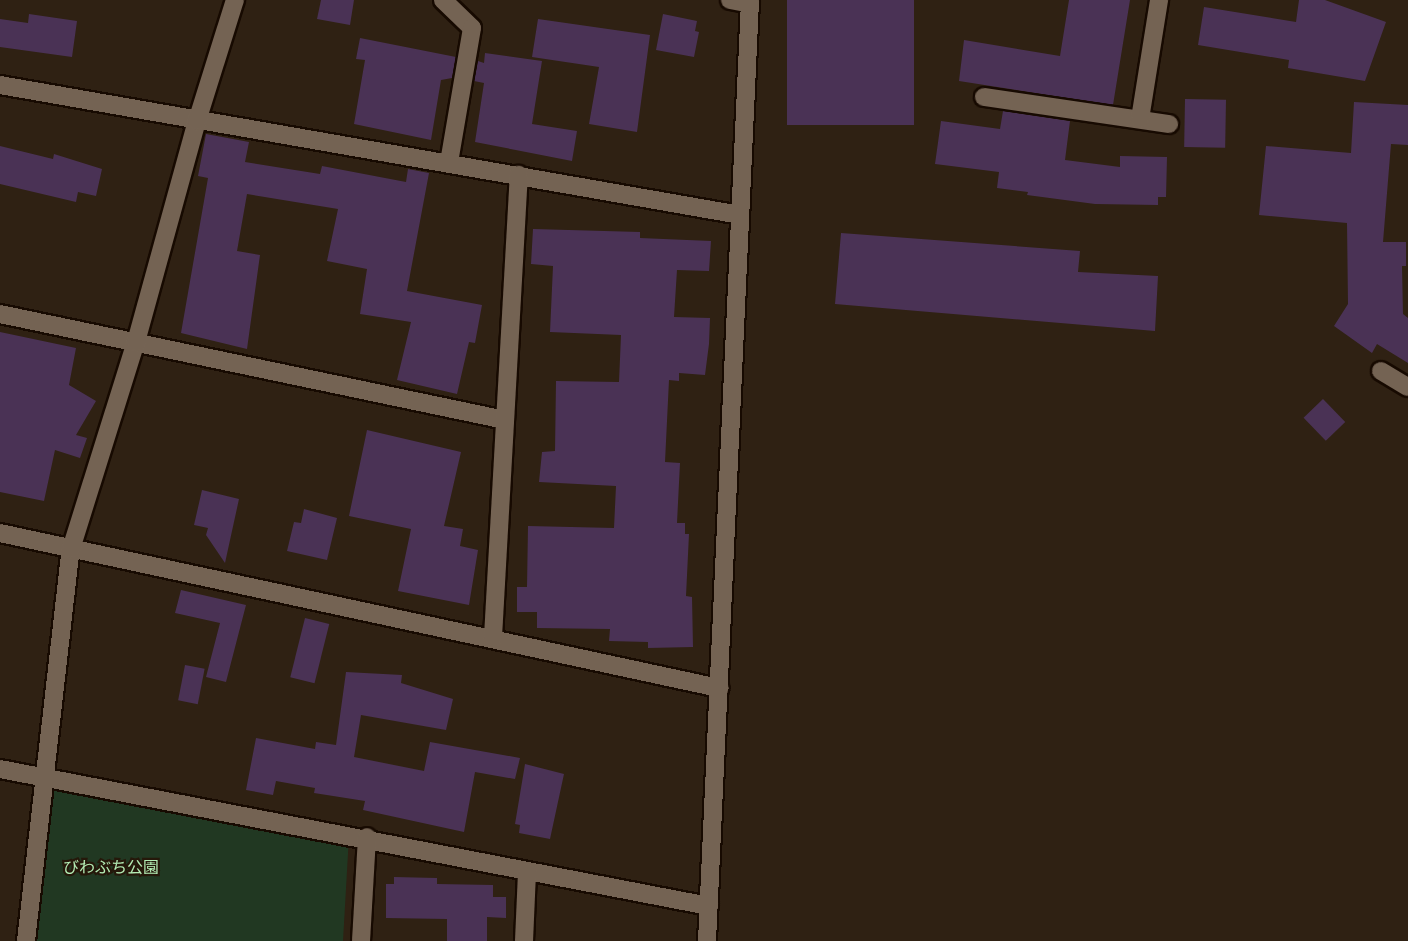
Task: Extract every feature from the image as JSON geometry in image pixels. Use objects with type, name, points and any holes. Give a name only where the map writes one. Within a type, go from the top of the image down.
[{"type":"street","points":[[26,941],[42,777],[71,549],[136,342],[196,121],[234,0]]},
{"type":"street","points":[[443,0],[472,28],[449,163]]},
{"type":"street","points":[[707,941],[750,2],[730,0]]},
{"type":"street","points":[[1140,119],[1159,0]]},
{"type":"street","points":[[0,85],[740,215]]},
{"type":"street","points":[[984,97],[1169,124]]},
{"type":"street","points":[[493,637],[519,175]]},
{"type":"street","points":[[0,314],[505,420]]},
{"type":"street","points":[[1381,371],[1408,387]]},
{"type":"street","points":[[0,533],[493,637],[719,688]]},
{"type":"street","points":[[0,769],[367,837],[527,872],[709,906]]},
{"type":"street","points":[[361,941],[367,837]]},
{"type":"street","points":[[524,941],[527,872]]},
{"type":"green space","name":"びわぶち公園","points":[[46,781],[349,836],[343,941],[31,941]]},
{"type":"building","points":[[321,0],[354,0],[350,25],[317,19]]},
{"type":"building","points":[[787,0],[914,0],[914,125],[787,125]]},
{"type":"building","points":[[1069,0],[1130,0],[1113,105],[959,81],[964,40],[1060,56]]},
{"type":"building","points":[[1299,0],[1325,0],[1386,22],[1365,81],[1288,68],[1289,60],[1198,45],[1204,7],[1296,22]]},
{"type":"building","points":[[29,14],[77,21],[72,57],[0,47],[0,19],[28,23]]},
{"type":"building","points":[[663,14],[697,21],[695,31],[699,32],[694,57],[656,50]]},
{"type":"building","points":[[538,19],[650,35],[637,132],[589,124],[599,67],[532,57]]},
{"type":"building","points":[[360,38],[456,57],[452,78],[441,80],[431,140],[354,124],[365,60],[356,59]]},
{"type":"building","points":[[485,53],[542,61],[532,124],[577,131],[572,161],[475,142],[484,83],[474,81],[478,61],[484,63]]},
{"type":"building","points":[[1185,99],[1226,100],[1225,148],[1184,147]]},
{"type":"building","points":[[1354,102],[1408,105],[1408,145],[1391,144],[1383,242],[1406,242],[1406,266],[1402,266],[1403,314],[1408,318],[1408,363],[1377,344],[1372,353],[1334,326],[1348,304],[1347,223],[1259,215],[1266,146],[1351,153]]},
{"type":"building","points":[[1003,111],[1070,121],[1065,160],[1120,167],[1120,156],[1167,157],[1166,197],[1158,197],[1158,205],[1095,204],[1027,195],[1028,192],[997,188],[999,172],[935,164],[941,121],[1000,129]]},
{"type":"building","points":[[206,134],[249,142],[245,162],[320,174],[322,166],[406,182],[408,169],[429,173],[407,291],[482,305],[475,343],[469,342],[457,394],[397,380],[411,322],[360,314],[367,269],[327,261],[338,209],[247,194],[237,251],[260,255],[247,349],[181,333],[208,178],[198,176]]},
{"type":"building","points":[[0,146],[53,159],[54,154],[102,169],[96,196],[78,192],[76,202],[0,184]]},
{"type":"building","points":[[533,229],[640,232],[640,238],[711,241],[709,271],[677,270],[674,317],[710,318],[709,344],[705,375],[679,373],[679,381],[669,380],[665,462],[680,463],[677,523],[685,523],[685,534],[689,534],[686,596],[692,597],[693,647],[648,648],[648,642],[609,641],[610,629],[537,628],[537,612],[517,612],[517,587],[527,587],[528,526],[614,528],[616,486],[539,482],[542,452],[555,451],[556,381],[619,382],[621,335],[550,332],[553,266],[531,264]]},
{"type":"building","points":[[841,233],[1080,251],[1078,272],[1158,276],[1155,331],[835,304]]},
{"type":"building","points":[[0,332],[76,348],[69,385],[96,401],[76,435],[87,438],[80,458],[55,450],[44,501],[0,492]]},
{"type":"building","points":[[1323,399],[1345,422],[1326,441],[1304,418]]},
{"type":"building","points":[[367,430],[461,452],[444,526],[463,529],[460,546],[478,550],[469,605],[398,591],[411,529],[349,516]]},
{"type":"building","points":[[202,490],[239,499],[225,563],[206,535],[208,528],[194,525]]},
{"type":"building","points":[[304,509],[337,518],[327,560],[287,551],[294,522],[301,523]]},
{"type":"building","points":[[181,590],[246,605],[226,682],[206,677],[220,623],[175,613]]},
{"type":"building","points":[[305,618],[329,624],[315,683],[290,677]]},
{"type":"building","points":[[185,665],[205,669],[198,704],[178,700]]},
{"type":"building","points":[[346,672],[402,675],[401,683],[453,699],[446,730],[361,715],[354,757],[424,771],[430,742],[520,758],[515,779],[475,772],[464,832],[363,810],[365,801],[314,793],[315,788],[276,781],[273,795],[246,790],[256,738],[315,749],[316,742],[336,745]]},
{"type":"building","points":[[525,764],[564,774],[550,839],[519,833],[520,825],[515,824]]},
{"type":"building","points":[[394,877],[437,878],[437,884],[493,885],[493,897],[506,897],[506,918],[487,917],[487,941],[447,941],[447,919],[386,918],[386,884],[394,884]]}]
